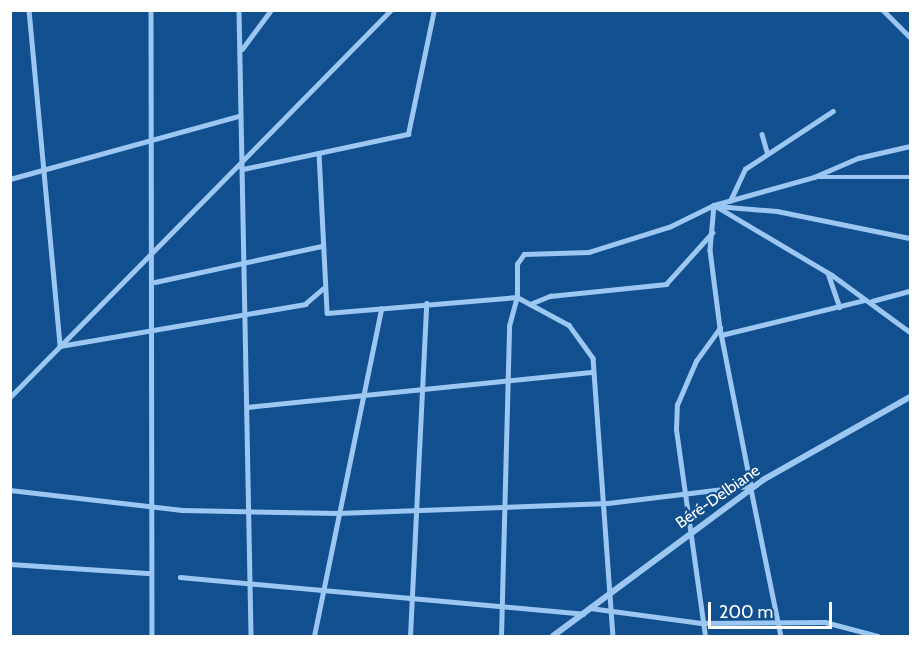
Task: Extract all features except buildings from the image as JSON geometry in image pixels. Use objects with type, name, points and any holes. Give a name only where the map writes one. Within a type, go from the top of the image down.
[{"type":"street","points":[[29,10],[60,346]]},
{"type":"street","points":[[151,10],[154,250],[152,636]]},
{"type":"street","points":[[239,10],[241,50],[238,116],[251,636]]},
{"type":"street","points":[[241,50],[271,10]]},
{"type":"street","points":[[10,397],[390,10]]},
{"type":"street","points":[[239,162],[243,169],[408,134],[434,10]]},
{"type":"street","points":[[883,10],[910,37]]},
{"type":"street","points":[[730,201],[745,169],[767,151],[833,111]]},
{"type":"street","points":[[10,179],[151,143],[238,116]]},
{"type":"street","points":[[762,134],[767,151]]},
{"type":"street","points":[[501,636],[507,505],[509,326],[517,297],[517,264],[524,254],[589,252],[669,227],[714,205],[814,177],[858,158],[910,146]]},
{"type":"street","points":[[319,153],[322,289],[327,312],[517,297],[569,325],[593,358],[600,503],[613,636]]},
{"type":"street","points":[[814,177],[910,177]]},
{"type":"street","points":[[714,205],[712,232],[721,335],[753,486],[780,636]]},
{"type":"street","points":[[714,205],[777,211],[910,238]]},
{"type":"street","points":[[714,205],[828,273],[865,300]]},
{"type":"street","points":[[530,304],[550,296],[666,285],[712,232]]},
{"type":"street","points":[[154,282],[321,246]]},
{"type":"street","points":[[828,273],[840,307]]},
{"type":"street","points":[[60,346],[244,311],[305,304],[322,289]]},
{"type":"street","points":[[721,335],[910,291]]},
{"type":"street","points":[[872,301],[910,332]]},
{"type":"street","points":[[410,636],[424,391],[426,303]]},
{"type":"street","points":[[314,636],[321,591],[381,309]]},
{"type":"street","points":[[705,636],[681,498],[677,405],[696,361],[720,328]]},
{"type":"street","points":[[247,407],[362,393],[424,391],[510,383],[593,372]]},
{"type":"street","name":"Béré-Delbiane","points":[[553,636],[753,486],[910,398]]},
{"type":"street","points":[[10,490],[152,508],[338,513],[681,498],[753,486]]},
{"type":"street","points":[[10,564],[151,573]]},
{"type":"street","points":[[180,577],[583,614]]},
{"type":"street","points":[[590,608],[611,615],[701,623],[779,625],[825,622],[878,636]]}]
